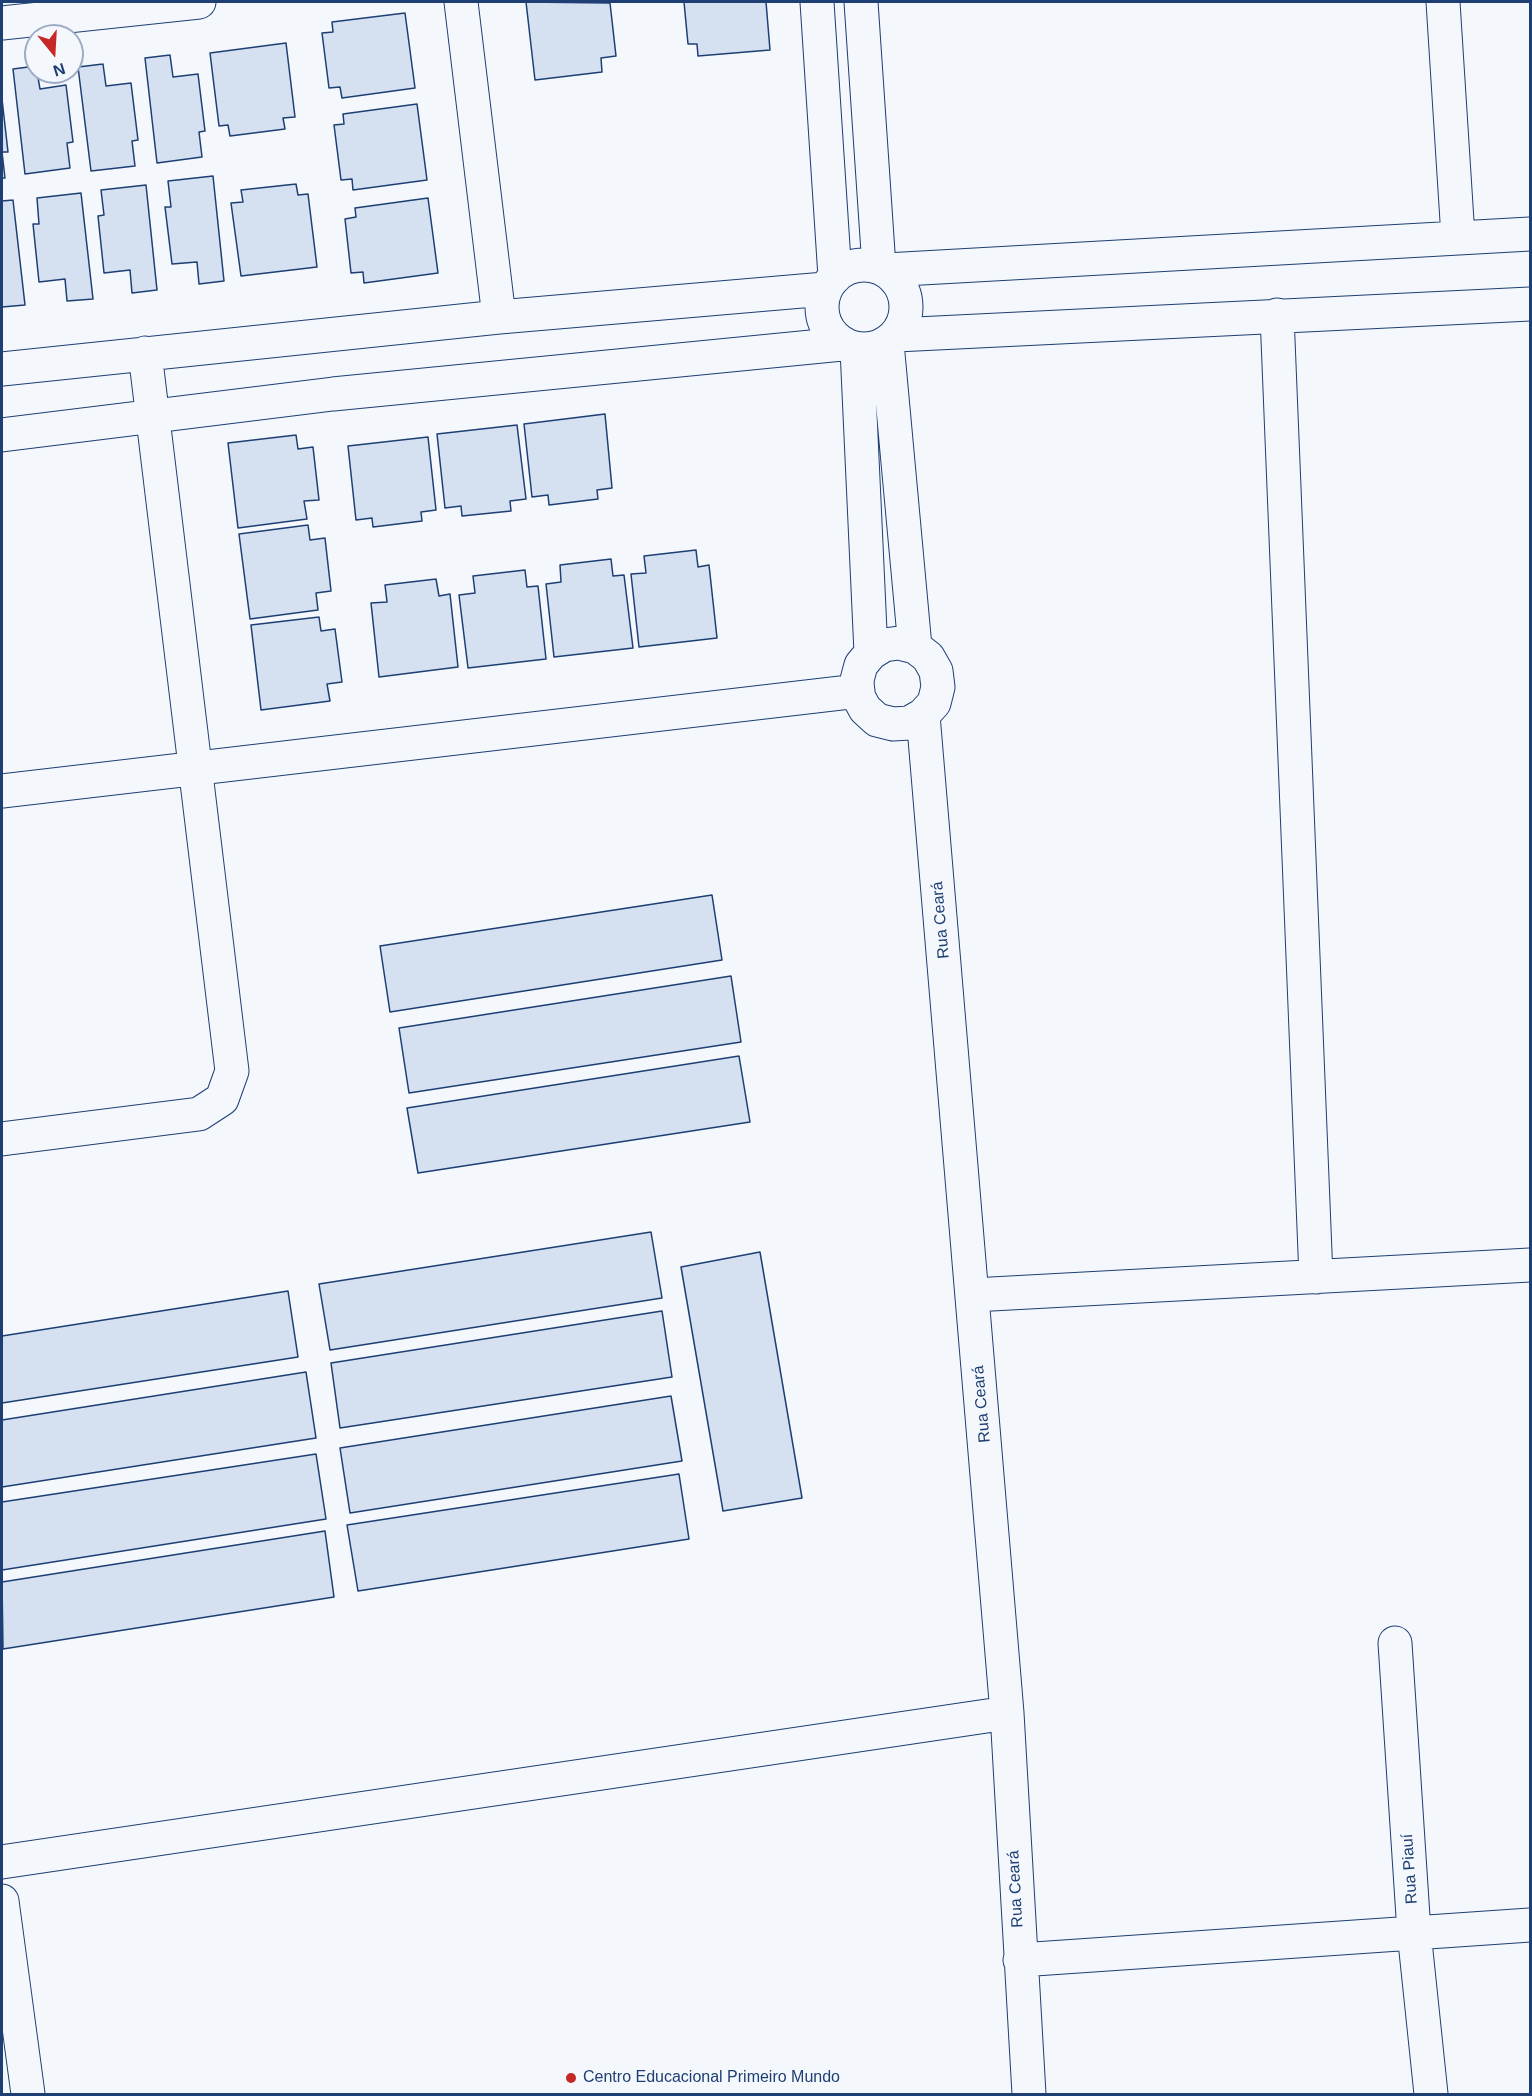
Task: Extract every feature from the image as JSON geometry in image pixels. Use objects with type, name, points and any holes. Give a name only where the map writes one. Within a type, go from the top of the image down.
[{"type":"street","points":[[2,23],[110,6],[199,2]]},
{"type":"street","points":[[461,2],[499,317]]},
{"type":"street","points":[[817,2],[830,283],[822,305],[823,320],[830,334],[871,343],[903,324],[906,300],[903,288],[882,268],[861,2]]},
{"type":"street","points":[[1443,2],[1458,237]]},
{"type":"street","points":[[2,369],[830,283],[847,268],[863,265],[882,268],[1530,234]]},
{"type":"street","points":[[2,435],[333,394],[871,343],[1277,315],[1530,304]]},
{"type":"street","points":[[1277,315],[1316,1277]]},
{"type":"street","points":[[871,343],[915,647]]},
{"type":"street","points":[[871,343],[871,653]]},
{"type":"street","points":[[2,1138],[199,1114],[222,1099],[232,1071],[197,767],[145,353]]},
{"type":"street","points":[[899,643],[915,647],[928,657],[936,671],[934,703],[923,715],[909,723],[893,724],[878,720],[865,710],[858,691],[857,680],[861,665],[871,653],[884,645],[899,643]]},
{"type":"street","points":[[2,791],[858,691]]},
{"type":"street","name":"Rua Ceará","points":[[923,715],[1007,1713],[1029,2094]]},
{"type":"street","points":[[973,1295],[1530,1265]]},
{"type":"street","name":"Rua Piauí","points":[[1395,1643],[1414,1932],[1431,2094]]},
{"type":"street","points":[[2,1862],[1007,1713]]},
{"type":"street","points":[[2,1901],[4,1949],[28,2094]]},
{"type":"street","points":[[1020,1960],[1530,1925]]},
{"type":"building","points":[[526,2],[610,3],[616,56],[601,58],[602,72],[535,80]]},
{"type":"building","points":[[684,2],[766,2],[770,50],[698,56],[697,44],[688,44]]},
{"type":"building","points":[[405,13],[415,88],[342,98],[340,87],[329,88],[322,33],[333,32],[332,22]]},
{"type":"building","points":[[286,43],[295,117],[283,118],[285,129],[230,136],[228,125],[219,126],[210,53]]},
{"type":"building","points":[[170,55],[173,77],[198,74],[205,131],[199,132],[202,157],[157,163],[145,58]]},
{"type":"building","points":[[103,64],[106,86],[131,83],[138,140],[132,141],[135,166],[91,171],[80,84],[84,84],[84,66]]},
{"type":"building","points":[[24,68],[24,84],[39,84],[40,89],[66,85],[73,142],[67,143],[70,168],[25,174],[13,69]]},
{"type":"building","points":[[2,99],[8,152],[2,152]]},
{"type":"building","points":[[417,104],[427,180],[353,190],[352,179],[341,180],[334,125],[344,124],[343,114]]},
{"type":"building","points":[[2,152],[5,178],[2,178]]},
{"type":"building","points":[[213,176],[224,281],[199,284],[197,262],[172,264],[165,207],[171,207],[168,181]]},
{"type":"building","points":[[296,184],[298,195],[308,194],[317,267],[241,276],[231,203],[243,202],[241,190]]},
{"type":"building","points":[[146,185],[157,290],[132,293],[130,270],[104,273],[98,216],[104,215],[101,190]]},
{"type":"building","points":[[81,193],[93,299],[67,301],[65,279],[39,282],[33,224],[39,224],[37,198]]},
{"type":"building","points":[[428,198],[438,273],[364,283],[363,272],[351,273],[345,219],[356,217],[355,208]]},
{"type":"building","points":[[13,200],[25,305],[2,307],[2,201]]},
{"type":"building","points":[[605,414],[612,488],[597,490],[598,499],[549,505],[548,495],[532,497],[524,424]]},
{"type":"building","points":[[517,425],[526,499],[510,501],[511,511],[462,516],[461,506],[445,508],[437,434]]},
{"type":"building","points":[[296,435],[298,449],[313,447],[319,500],[304,501],[307,519],[238,528],[228,443]]},
{"type":"building","points":[[428,437],[436,510],[421,512],[422,521],[373,527],[372,518],[356,520],[348,446]]},
{"type":"building","points":[[308,525],[310,540],[325,538],[331,591],[316,593],[318,610],[250,619],[239,534]]},
{"type":"building","points":[[696,550],[698,567],[709,565],[717,638],[639,647],[631,574],[646,573],[644,556]]},
{"type":"building","points":[[611,559],[613,576],[624,575],[633,648],[554,657],[546,584],[561,582],[560,565]]},
{"type":"building","points":[[525,570],[527,587],[538,586],[546,659],[468,668],[459,595],[475,593],[473,576]]},
{"type":"building","points":[[436,579],[439,596],[450,594],[458,667],[379,677],[371,603],[387,602],[385,585]]},
{"type":"building","points":[[319,617],[321,631],[335,629],[342,682],[327,684],[330,701],[261,710],[251,625]]},
{"type":"building","points":[[712,895],[722,960],[390,1012],[380,946]]},
{"type":"building","points":[[731,976],[741,1042],[409,1093],[399,1028]]},
{"type":"building","points":[[739,1056],[750,1122],[418,1173],[407,1108]]},
{"type":"building","points":[[651,1232],[662,1298],[330,1350],[319,1284]]},
{"type":"building","points":[[760,1252],[802,1498],[723,1511],[681,1267]]},
{"type":"building","points":[[288,1291],[298,1357],[2,1403],[2,1336]]},
{"type":"building","points":[[662,1311],[672,1377],[340,1428],[331,1363]]},
{"type":"building","points":[[306,1372],[316,1438],[2,1487],[2,1420]]},
{"type":"building","points":[[671,1396],[682,1461],[350,1513],[340,1448]]},
{"type":"building","points":[[316,1454],[326,1519],[2,1570],[2,1502]]},
{"type":"building","points":[[679,1474],[689,1539],[358,1591],[347,1525]]},
{"type":"building","points":[[325,1531],[334,1597],[3,1649],[2,1582]]},
{"type":"place","name":"Centro Educacional Primeiro Mundo","points":[[571,2078]]}]
